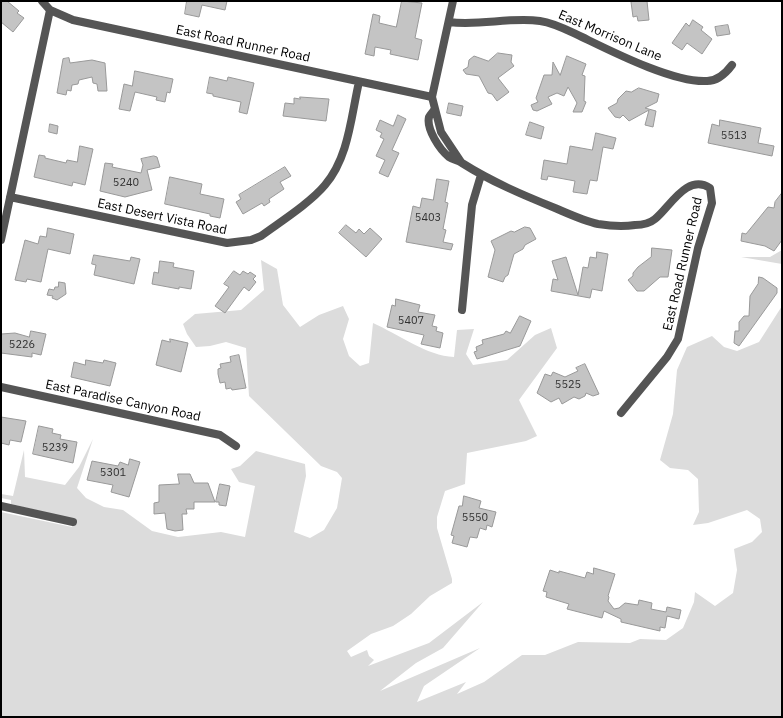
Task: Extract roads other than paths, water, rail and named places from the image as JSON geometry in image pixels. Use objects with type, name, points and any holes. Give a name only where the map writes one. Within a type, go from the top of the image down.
[{"type":"street","name":"East Road Runner Road","points":[[42,1],[50,10],[73,20],[432,97],[434,110],[429,117],[431,133],[446,154],[453,160],[461,162],[481,175],[598,224],[619,226],[648,224],[655,219],[679,194],[696,184],[704,184],[710,188],[712,203],[698,248],[678,339],[667,357],[621,413]]},
{"type":"street","points":[[432,97],[453,1]]},
{"type":"street","points":[[1,240],[50,10]]},
{"type":"street","name":"East Morrison Lane","points":[[449,22],[464,24],[521,20],[551,23],[636,62],[677,76],[692,79],[708,81],[720,77],[732,65]]},
{"type":"street","name":"East Desert Vista Road","points":[[10,197],[227,243],[251,240],[261,236],[318,192],[333,174],[344,153],[359,82]]},
{"type":"street","points":[[462,310],[472,206],[481,175]]},
{"type":"street","name":"East Paradise Canyon Road","points":[[1,388],[220,435],[236,446]]},
{"type":"street","points":[[1,506],[73,522]]}]
